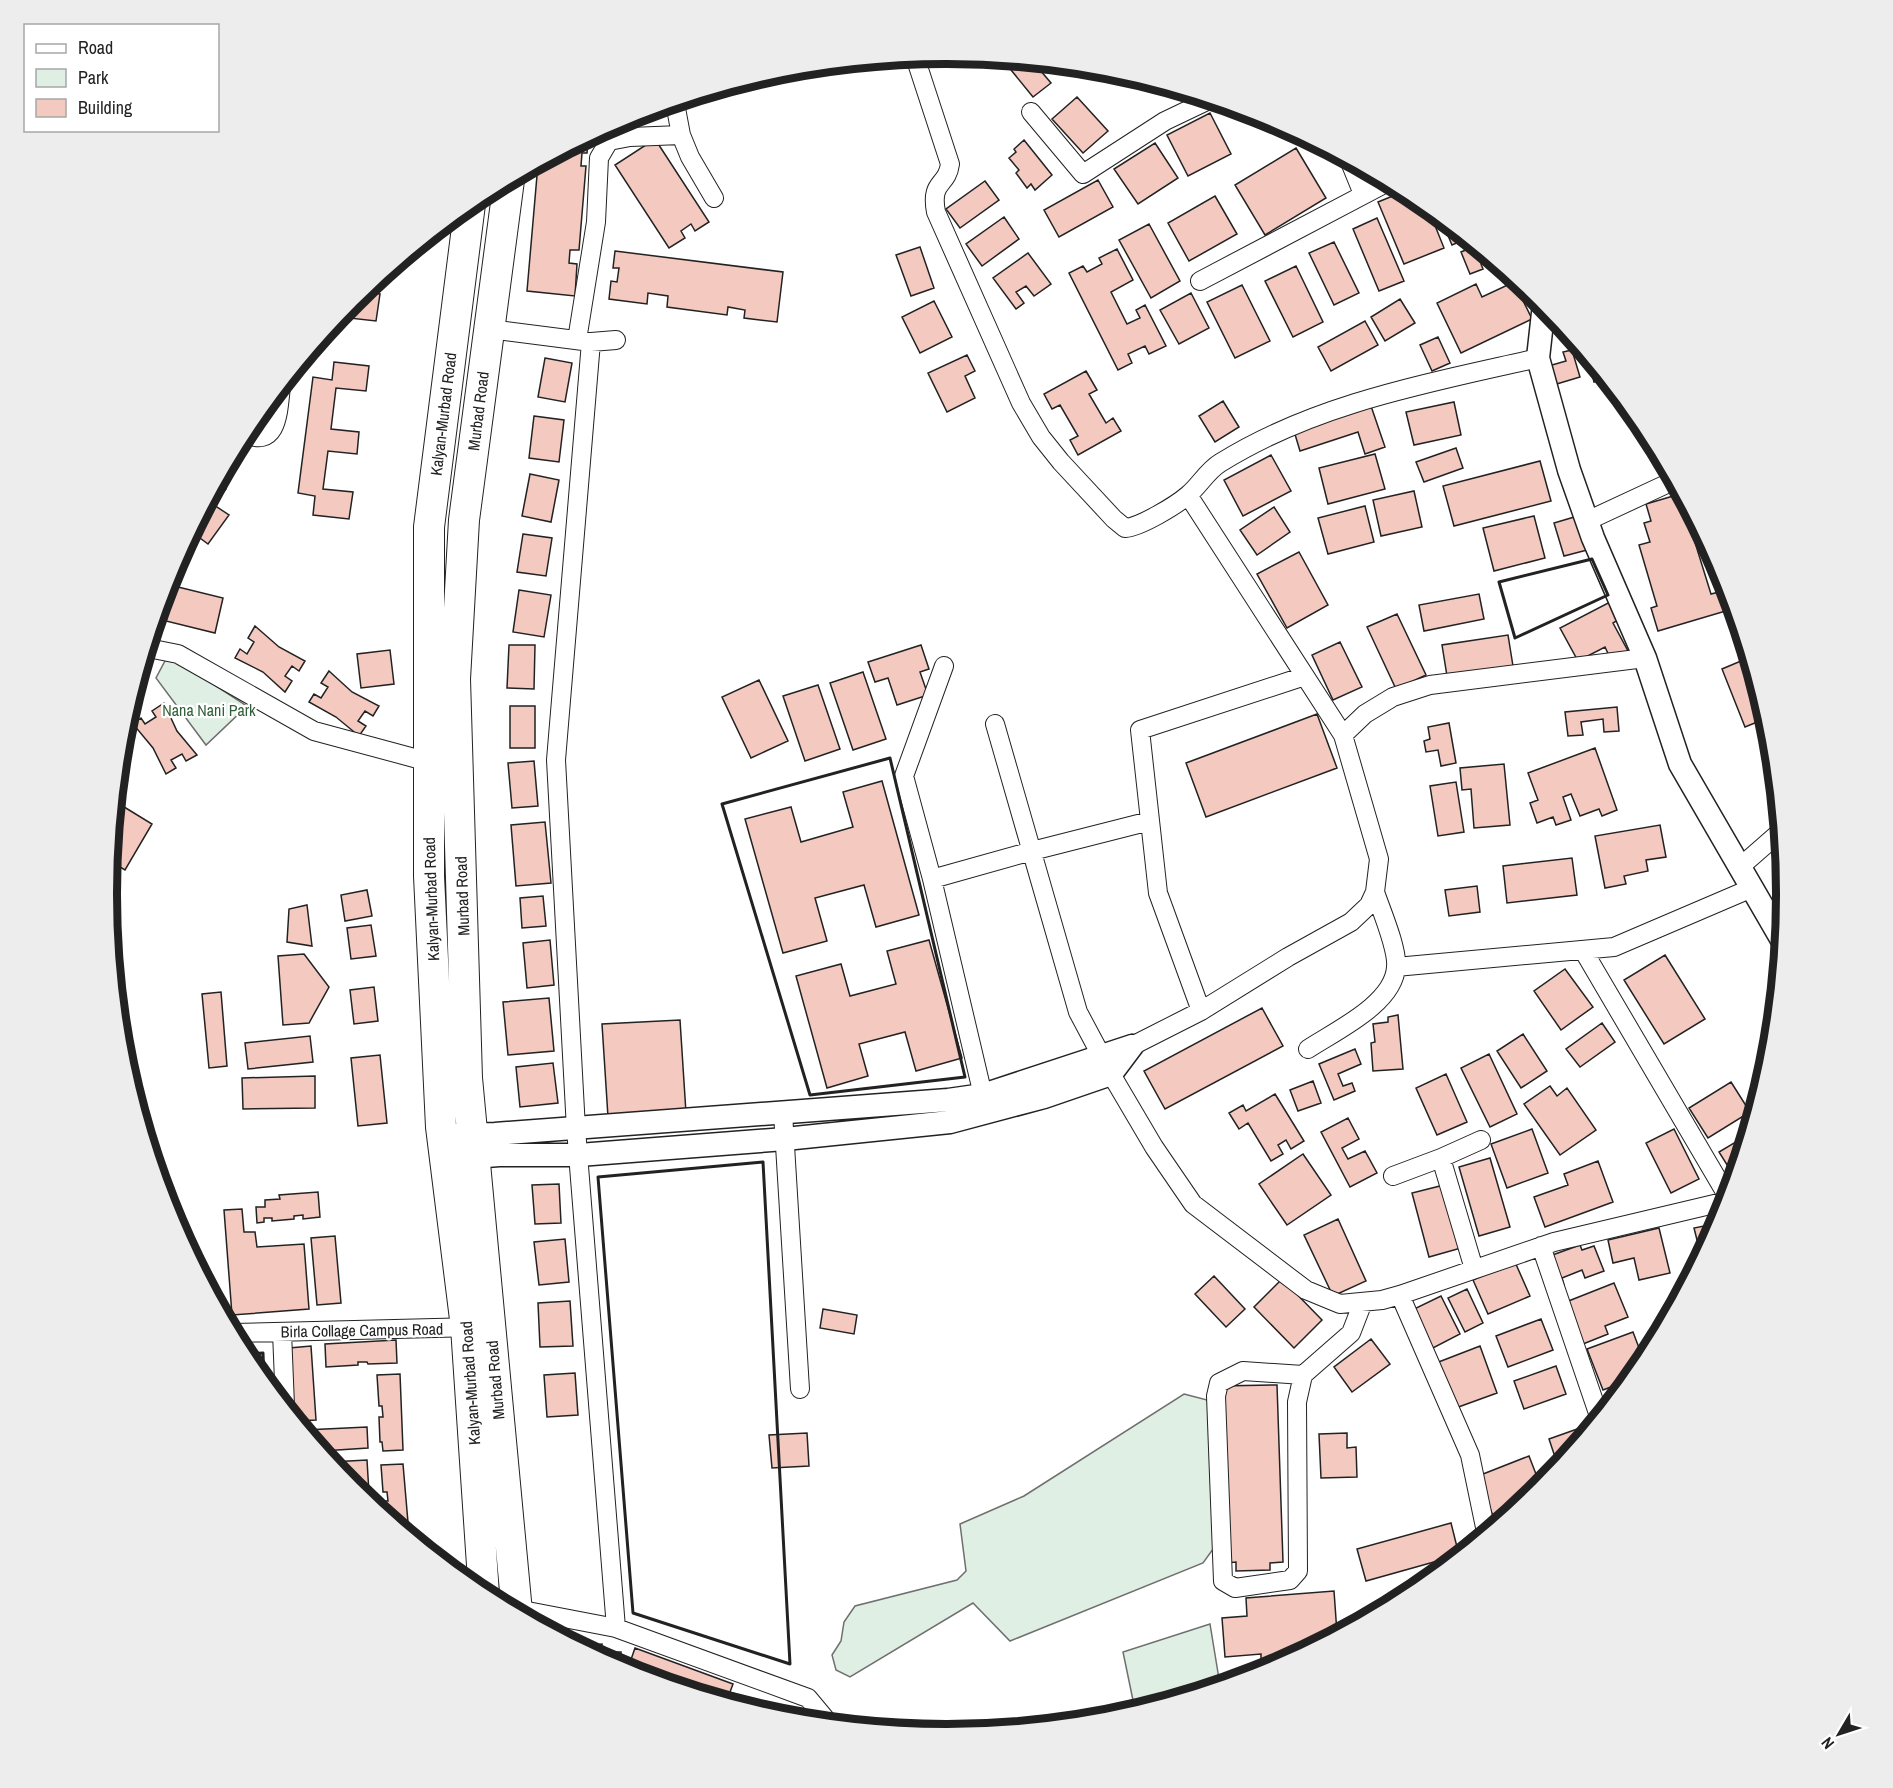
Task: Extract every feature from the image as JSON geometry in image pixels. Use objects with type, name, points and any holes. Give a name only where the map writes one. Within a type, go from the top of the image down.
[{"type":"highway","name":"Murbad Road","points":[[443,762],[455,679],[464,520],[507,192]]},
{"type":"highway","name":"Kalyan-Murbad Road","points":[[468,217],[429,527],[443,762],[429,876],[478,1327],[484,1582]]},
{"type":"highway","name":"Murbad Road","points":[[478,1327],[516,1602]]},
{"type":"street","points":[[918,65],[950,164],[949,171],[936,188],[933,199],[936,212],[1021,403],[1041,437],[1061,462],[1125,528],[1136,528],[1188,495],[1215,466],[1249,445],[1313,416],[1400,389],[1538,358]]},
{"type":"street","points":[[1031,112],[1083,174],[1165,121],[1199,105]]},
{"type":"street","points":[[676,110],[681,135],[690,157],[714,198]]},
{"type":"street","points":[[616,1628],[576,1128],[556,760],[584,341],[596,222],[599,158],[609,141],[630,137],[681,135]]},
{"type":"street","points":[[1354,172],[1363,194]]},
{"type":"street","points":[[1200,281],[1378,187]]},
{"type":"street","points":[[1543,317],[1538,358],[1569,470],[1587,522],[1645,658],[1680,764],[1775,927]]},
{"type":"street","points":[[489,329],[584,341],[616,340]]},
{"type":"street","points":[[254,437],[260,437],[273,430],[277,422],[279,401]]},
{"type":"street","points":[[1587,522],[1668,484]]},
{"type":"street","points":[[459,1146],[579,1155],[950,1122],[985,1104],[1105,1065],[1132,1046],[1201,1011],[1288,957],[1351,922],[1369,905],[1375,892],[1380,859],[1343,735],[1188,495]]},
{"type":"street","points":[[154,649],[178,654],[314,731],[443,762]]},
{"type":"street","points":[[1343,735],[1365,714],[1393,697],[1430,685],[1645,658]]},
{"type":"street","points":[[944,666],[904,776],[932,879],[985,1104]]},
{"type":"street","points":[[1201,1011],[1158,893],[1140,730],[1305,676]]},
{"type":"street","points":[[995,724],[1078,1012],[1105,1065],[1154,1147],[1193,1204],[1306,1290],[1340,1304],[1400,1295],[1541,1246],[1717,1202]]},
{"type":"street","points":[[932,879],[1150,821]]},
{"type":"street","points":[[1740,867],[1774,837]]},
{"type":"street","points":[[1396,967],[1614,947],[1752,888]]},
{"type":"street","points":[[1308,1049],[1377,1003],[1391,985],[1396,967],[1392,945],[1375,892]]},
{"type":"street","points":[[1583,950],[1721,1189]]},
{"type":"street","points":[[459,1146],[576,1128],[948,1100],[985,1104]]},
{"type":"street","points":[[783,1113],[800,1389]]},
{"type":"street","points":[[1393,1176],[1481,1140]]},
{"type":"street","points":[[1441,1158],[1474,1269]]},
{"type":"street","points":[[1541,1246],[1597,1409]]},
{"type":"street","points":[[1400,1295],[1470,1455],[1485,1525]]},
{"type":"street","points":[[1303,1376],[1243,1371],[1219,1383],[1216,1396],[1223,1581],[1235,1588],[1290,1580],[1298,1571],[1297,1401],[1303,1376],[1351,1333],[1363,1302]]},
{"type":"street","name":"Birla Collage Campus Road","points":[[243,1333],[478,1327]]},
{"type":"street","points":[[282,1332],[285,1394]]},
{"type":"street","points":[[536,1614],[616,1628],[808,1698],[821,1713]]},
{"type":"green space","name":"Nana Nani Park","points":[[166,659],[176,660],[247,706],[206,745],[156,678]]},
{"type":"green space","points":[[1184,1394],[1211,1401],[1216,1545],[1203,1563],[1010,1641],[973,1603],[850,1677],[836,1670],[832,1655],[841,1641],[844,1622],[855,1606],[957,1580],[966,1571],[960,1524],[1024,1496]]},
{"type":"green space","points":[[1210,1624],[1219,1677],[1133,1702],[1123,1652]]},
{"type":"building","points":[[1008,67],[1040,70],[1051,83],[1033,97]]},
{"type":"building","points":[[1077,97],[1108,131],[1083,153],[1052,119]]},
{"type":"building","points":[[1210,113],[1231,154],[1188,176],[1167,135]]},
{"type":"building","points":[[655,139],[709,222],[695,231],[691,224],[681,231],[685,238],[669,248],[615,165]]},
{"type":"building","points":[[1024,140],[1052,175],[1035,190],[1031,184],[1027,188],[1016,173],[1019,170],[1009,158],[1016,152],[1014,149]]},
{"type":"building","points":[[1155,143],[1178,178],[1138,204],[1114,169]]},
{"type":"building","points":[[587,147],[587,153],[582,153],[581,166],[586,166],[579,250],[570,250],[569,263],[577,264],[575,296],[527,291],[537,173]]},
{"type":"building","points":[[1296,148],[1326,198],[1265,235],[1235,185]]},
{"type":"building","points":[[1098,180],[1113,207],[1059,237],[1044,210]]},
{"type":"building","points":[[985,181],[999,200],[960,228],[946,209]]},
{"type":"building","points":[[1215,196],[1237,234],[1189,261],[1168,223]]},
{"type":"building","points":[[1393,196],[1407,204],[1434,224],[1444,248],[1404,264],[1378,202]]},
{"type":"building","points":[[1004,217],[1019,239],[982,266],[966,244]]},
{"type":"building","points":[[1377,218],[1404,281],[1379,291],[1353,229]]},
{"type":"building","points":[[1149,224],[1180,281],[1151,298],[1119,240]]},
{"type":"building","points":[[1447,233],[1459,242],[1452,245]]},
{"type":"building","points":[[1334,242],[1359,293],[1334,305],[1309,253]]},
{"type":"building","points":[[920,247],[934,288],[911,296],[896,255]]},
{"type":"building","points":[[1117,249],[1133,280],[1111,292],[1127,324],[1140,318],[1136,310],[1145,305],[1166,346],[1149,354],[1145,346],[1128,354],[1132,363],[1118,370],[1069,273],[1083,266],[1087,272],[1102,264],[1099,258]]},
{"type":"building","points":[[1467,249],[1484,263],[1481,264],[1483,269],[1470,274],[1461,252]]},
{"type":"building","points":[[615,251],[783,272],[777,322],[744,318],[745,310],[728,307],[727,315],[667,307],[668,296],[648,293],[647,304],[609,299],[611,281],[617,282],[619,268],[613,268]]},
{"type":"building","points":[[1028,253],[1051,284],[1034,296],[1026,286],[1016,292],[1024,303],[1016,309],[993,278]]},
{"type":"building","points":[[1296,266],[1323,322],[1293,337],[1265,281]]},
{"type":"building","points":[[1476,284],[1482,297],[1509,284],[1521,296],[1532,319],[1461,353],[1437,303]]},
{"type":"building","points":[[1242,285],[1270,341],[1235,358],[1207,302]]},
{"type":"building","points":[[375,293],[380,294],[376,321],[350,318]]},
{"type":"building","points":[[1191,293],[1209,328],[1179,344],[1160,310]]},
{"type":"building","points":[[1400,299],[1415,323],[1385,341],[1371,317]]},
{"type":"building","points":[[934,301],[952,337],[920,353],[902,317]]},
{"type":"building","points":[[1365,321],[1378,345],[1331,371],[1318,347]]},
{"type":"building","points":[[1438,337],[1450,363],[1432,371],[1420,345]]},
{"type":"building","points":[[1572,350],[1580,377],[1550,386],[1545,367],[1566,361],[1563,352]]},
{"type":"building","points":[[967,355],[975,371],[965,376],[975,398],[947,412],[928,373]]},
{"type":"building","points":[[545,358],[572,363],[565,402],[538,397]]},
{"type":"building","points":[[334,362],[369,366],[366,391],[336,388],[331,429],[359,432],[357,454],[328,451],[323,489],[353,492],[349,519],[313,515],[315,496],[298,493],[313,377],[332,380]]},
{"type":"building","points":[[1086,371],[1097,390],[1089,394],[1106,423],[1113,418],[1121,431],[1078,455],[1070,440],[1078,436],[1060,405],[1052,409],[1044,394]]},
{"type":"building","points":[[1223,401],[1239,427],[1215,442],[1199,416]]},
{"type":"building","points":[[1454,402],[1461,435],[1414,445],[1406,412]]},
{"type":"building","points":[[1371,406],[1385,447],[1365,454],[1358,432],[1300,451],[1294,431]]},
{"type":"building","points":[[534,416],[564,420],[559,462],[529,458]]},
{"type":"building","points":[[1456,448],[1463,468],[1424,482],[1416,462]]},
{"type":"building","points":[[1375,454],[1385,489],[1328,504],[1319,468]]},
{"type":"building","points":[[1271,455],[1291,491],[1243,516],[1224,480]]},
{"type":"building","points":[[1540,461],[1551,501],[1454,526],[1443,486]]},
{"type":"building","points":[[530,474],[559,480],[551,522],[522,516]]},
{"type":"building","points":[[224,487],[226,489],[216,503]]},
{"type":"building","points":[[1414,491],[1422,527],[1381,536],[1373,500]]},
{"type":"building","points":[[1674,496],[1691,529],[1711,594],[1719,592],[1726,611],[1658,631],[1651,608],[1657,606],[1639,545],[1650,542],[1644,523],[1651,521],[1646,504]]},
{"type":"building","points":[[214,505],[229,515],[208,544],[198,537]]},
{"type":"building","points":[[1365,506],[1374,542],[1328,554],[1318,518]]},
{"type":"building","points":[[1274,507],[1290,532],[1257,555],[1240,530]]},
{"type":"building","points":[[1581,515],[1591,549],[1564,556],[1554,523]]},
{"type":"building","points":[[1534,516],[1545,558],[1494,571],[1483,528]]},
{"type":"building","points":[[523,534],[552,538],[546,576],[517,572]]},
{"type":"building","points":[[1299,552],[1328,605],[1287,628],[1257,574]]},
{"type":"building","points":[[176,587],[223,598],[215,633],[166,621]]},
{"type":"building","points":[[519,590],[551,595],[544,637],[513,632]]},
{"type":"building","points":[[1479,594],[1484,619],[1424,631],[1419,605]]},
{"type":"building","points":[[1612,601],[1621,618],[1613,623],[1628,651],[1611,660],[1605,647],[1578,661],[1560,628]]},
{"type":"building","points":[[1397,614],[1426,675],[1396,689],[1367,627]]},
{"type":"building","points":[[255,626],[279,647],[305,661],[299,671],[292,666],[285,676],[292,681],[285,692],[263,672],[235,658],[240,649],[247,654],[254,642],[248,638]]},
{"type":"building","points":[[1508,635],[1513,666],[1447,676],[1442,645]]},
{"type":"building","points":[[1340,642],[1362,687],[1333,700],[1312,655]]},
{"type":"building","points":[[509,645],[535,645],[534,689],[507,688]]},
{"type":"building","points":[[921,645],[929,669],[920,672],[928,695],[897,705],[888,678],[875,682],[868,662]]},
{"type":"building","points":[[390,650],[394,684],[361,688],[357,654]]},
{"type":"building","points":[[1742,660],[1758,722],[1745,727],[1722,669]]},
{"type":"building","points":[[329,671],[352,692],[379,706],[373,716],[365,711],[358,721],[366,726],[359,736],[336,717],[309,702],[314,694],[321,698],[328,687],[321,683]]},
{"type":"building","points":[[863,672],[886,739],[853,750],[830,683]]},
{"type":"building","points":[[759,680],[788,741],[751,758],[722,697]]},
{"type":"building","points":[[818,685],[840,749],[805,761],[783,696]]},
{"type":"building","points":[[164,703],[177,731],[197,755],[186,761],[182,754],[171,760],[176,768],[166,774],[153,748],[134,726],[141,718],[145,724],[156,717],[152,711]]},
{"type":"building","points":[[510,706],[535,706],[535,748],[510,748]]},
{"type":"building","points":[[1617,707],[1619,731],[1604,732],[1603,719],[1581,722],[1583,735],[1568,736],[1565,712]]},
{"type":"building","points":[[1317,714],[1337,768],[1206,817],[1186,763]]},
{"type":"building","points":[[1449,723],[1456,763],[1441,766],[1438,750],[1426,752],[1424,741],[1430,739],[1428,727]]},
{"type":"building","points":[[1595,748],[1617,810],[1602,816],[1599,809],[1580,816],[1571,794],[1563,797],[1571,820],[1556,825],[1553,817],[1537,823],[1530,803],[1538,800],[1528,773]]},
{"type":"building","points":[[534,761],[538,806],[512,808],[508,763]]},
{"type":"building","points":[[1504,764],[1510,825],[1474,828],[1471,789],[1462,790],[1460,768]]},
{"type":"building","points":[[882,781],[919,915],[876,927],[864,885],[815,898],[827,941],[783,953],[745,819],[791,807],[801,842],[853,827],[843,792]]},
{"type":"building","points":[[1456,782],[1464,832],[1438,836],[1430,786]]},
{"type":"building","points":[[122,806],[152,824],[125,870],[118,866]]},
{"type":"building","points":[[545,822],[551,883],[516,886],[511,825]]},
{"type":"building","points":[[1660,825],[1666,857],[1646,860],[1648,871],[1624,876],[1626,884],[1605,888],[1595,836]]},
{"type":"building","points":[[1572,858],[1577,895],[1507,903],[1503,866]]},
{"type":"building","points":[[1477,886],[1480,912],[1449,916],[1445,890]]},
{"type":"building","points":[[367,890],[372,916],[345,921],[341,895]]},
{"type":"building","points":[[543,896],[546,926],[522,928],[520,898]]},
{"type":"building","points":[[307,905],[312,946],[287,942],[289,909]]},
{"type":"building","points":[[371,925],[376,956],[351,959],[347,928]]},
{"type":"building","points":[[550,940],[554,985],[527,988],[523,943]]},
{"type":"building","points":[[929,940],[962,1058],[916,1071],[905,1032],[859,1044],[868,1076],[827,1088],[796,976],[841,964],[850,996],[896,984],[887,951]]},
{"type":"building","points":[[304,954],[329,987],[309,1023],[283,1025],[278,956]]},
{"type":"building","points":[[1665,955],[1705,1019],[1664,1044],[1624,980]]},
{"type":"building","points":[[1565,969],[1593,1007],[1561,1030],[1534,991]]},
{"type":"building","points":[[374,987],[378,1021],[354,1024],[350,990]]},
{"type":"building","points":[[221,992],[227,1066],[209,1068],[202,994]]},
{"type":"building","points":[[549,998],[554,1051],[508,1055],[503,1002]]},
{"type":"building","points":[[1262,1008],[1283,1046],[1165,1109],[1144,1071]]},
{"type":"building","points":[[1398,1015],[1403,1069],[1373,1071],[1371,1043],[1375,1042],[1373,1024],[1388,1022],[1388,1017]]},
{"type":"building","points":[[680,1020],[686,1113],[608,1117],[602,1024]]},
{"type":"building","points":[[1602,1023],[1615,1042],[1580,1067],[1566,1049]]},
{"type":"building","points":[[1523,1034],[1547,1071],[1521,1088],[1497,1051]]},
{"type":"building","points":[[310,1036],[313,1062],[248,1069],[245,1043]]},
{"type":"building","points":[[1355,1049],[1361,1064],[1338,1074],[1343,1086],[1352,1083],[1355,1091],[1334,1100],[1319,1064]]},
{"type":"building","points":[[1489,1054],[1517,1114],[1490,1127],[1461,1068]]},
{"type":"building","points":[[380,1055],[387,1123],[358,1126],[351,1058]]},
{"type":"building","points":[[553,1063],[558,1103],[520,1107],[516,1067]]},
{"type":"building","points":[[1446,1074],[1467,1122],[1437,1135],[1416,1088]]},
{"type":"building","points":[[315,1076],[315,1108],[243,1109],[242,1078]]},
{"type":"building","points":[[1313,1081],[1321,1103],[1298,1111],[1290,1090]]},
{"type":"building","points":[[1731,1082],[1748,1109],[1746,1114],[1708,1138],[1689,1108]]},
{"type":"building","points":[[1550,1086],[1557,1096],[1567,1088],[1596,1130],[1560,1155],[1524,1104]]},
{"type":"building","points":[[1275,1094],[1304,1141],[1291,1149],[1286,1140],[1278,1145],[1283,1154],[1271,1161],[1248,1123],[1239,1129],[1229,1113],[1243,1105],[1246,1111]]},
{"type":"building","points":[[1348,1118],[1359,1139],[1342,1148],[1348,1159],[1365,1151],[1377,1173],[1350,1187],[1321,1132]]},
{"type":"building","points":[[1532,1129],[1548,1173],[1507,1188],[1491,1144]]},
{"type":"building","points":[[1674,1129],[1699,1179],[1671,1193],[1646,1143]]},
{"type":"building","points":[[1738,1140],[1729,1168],[1719,1152]]},
{"type":"building","points":[[1303,1154],[1331,1195],[1287,1225],[1259,1184]]},
{"type":"building","points":[[1490,1158],[1510,1227],[1479,1236],[1459,1167]]},
{"type":"building","points":[[1598,1161],[1613,1202],[1545,1227],[1534,1197],[1568,1185],[1564,1174]]},
{"type":"building","points":[[559,1184],[561,1223],[535,1224],[532,1185]]},
{"type":"building","points":[[1444,1185],[1461,1248],[1429,1257],[1412,1193]]},
{"type":"building","points":[[318,1192],[320,1217],[303,1219],[303,1215],[294,1216],[294,1219],[272,1221],[272,1218],[264,1218],[264,1222],[257,1223],[256,1207],[265,1207],[265,1200],[280,1199],[279,1195]]},
{"type":"building","points":[[242,1209],[244,1232],[255,1232],[257,1247],[304,1244],[309,1309],[232,1315],[224,1210]]},
{"type":"building","points":[[1338,1219],[1366,1281],[1333,1296],[1304,1235]]},
{"type":"building","points":[[1706,1226],[1698,1244],[1694,1228]]},
{"type":"building","points":[[1659,1228],[1670,1273],[1639,1280],[1634,1258],[1613,1263],[1608,1240]]},
{"type":"building","points":[[335,1236],[341,1303],[317,1305],[311,1238]]},
{"type":"building","points":[[565,1239],[569,1282],[539,1285],[534,1242]]},
{"type":"building","points":[[1580,1245],[1582,1250],[1594,1246],[1604,1271],[1585,1278],[1582,1270],[1562,1278],[1564,1285],[1559,1288],[1547,1257]]},
{"type":"building","points":[[1515,1262],[1530,1296],[1488,1314],[1473,1280]]},
{"type":"building","points":[[1214,1276],[1245,1309],[1226,1327],[1195,1294]]},
{"type":"building","points":[[1282,1279],[1322,1320],[1294,1348],[1254,1307]]},
{"type":"building","points":[[1614,1283],[1628,1317],[1605,1326],[1608,1334],[1583,1344],[1566,1302]]},
{"type":"building","points":[[1467,1289],[1483,1323],[1465,1332],[1448,1298]]},
{"type":"building","points":[[1441,1296],[1460,1334],[1431,1349],[1412,1310]]},
{"type":"building","points":[[570,1301],[573,1346],[540,1347],[538,1303]]},
{"type":"building","points":[[823,1309],[857,1315],[854,1334],[820,1328]]},
{"type":"building","points":[[1541,1319],[1553,1350],[1508,1367],[1496,1336]]},
{"type":"building","points":[[1633,1332],[1640,1349],[1614,1386],[1603,1390],[1587,1349]]},
{"type":"building","points":[[1371,1339],[1390,1364],[1352,1392],[1334,1367]]},
{"type":"building","points":[[396,1340],[397,1363],[358,1362],[358,1365],[326,1367],[325,1344]]},
{"type":"building","points":[[311,1346],[316,1420],[306,1421],[292,1404],[289,1348]]},
{"type":"building","points":[[1480,1346],[1497,1393],[1453,1409],[1436,1363]]},
{"type":"building","points":[[1556,1366],[1566,1394],[1524,1409],[1514,1381]]},
{"type":"building","points":[[575,1373],[578,1415],[547,1417],[544,1375]]},
{"type":"building","points":[[400,1374],[403,1450],[383,1451],[382,1442],[380,1442],[379,1417],[383,1417],[382,1406],[379,1406],[377,1375]]},
{"type":"building","points":[[1277,1385],[1283,1562],[1270,1563],[1270,1570],[1236,1571],[1236,1562],[1226,1563],[1220,1386]]},
{"type":"building","points":[[367,1427],[368,1448],[332,1450],[313,1430]]},
{"type":"building","points":[[1580,1428],[1580,1429],[1555,1457],[1549,1439]]},
{"type":"building","points":[[807,1433],[809,1466],[772,1468],[769,1435]]},
{"type":"building","points":[[1347,1433],[1347,1448],[1356,1447],[1357,1477],[1321,1478],[1319,1434]]},
{"type":"building","points":[[1529,1456],[1537,1477],[1493,1516],[1478,1476]]},
{"type":"building","points":[[367,1460],[369,1489],[360,1481],[342,1461]]},
{"type":"building","points":[[403,1464],[408,1525],[383,1502],[388,1501],[387,1492],[383,1492],[381,1465]]},
{"type":"building","points":[[1451,1523],[1457,1547],[1439,1561],[1366,1581],[1357,1549]]},
{"type":"building","points":[[1334,1591],[1336,1625],[1265,1660],[1261,1660],[1261,1654],[1225,1657],[1222,1618],[1247,1616],[1246,1598]]},
{"type":"building","points":[[635,1648],[733,1684],[730,1692],[750,1699],[680,1679],[631,1661]]},
{"type":"wall","points":[[1592,559],[1608,595],[1515,638],[1499,582],[1592,559]]},
{"type":"wall","points":[[890,758],[965,1077],[810,1095],[722,804],[890,758]]},
{"type":"wall","points":[[763,1162],[790,1664],[633,1613],[598,1177],[763,1162]]},
{"type":"wall","points":[[256,1353],[263,1353],[263,1364]]}]
